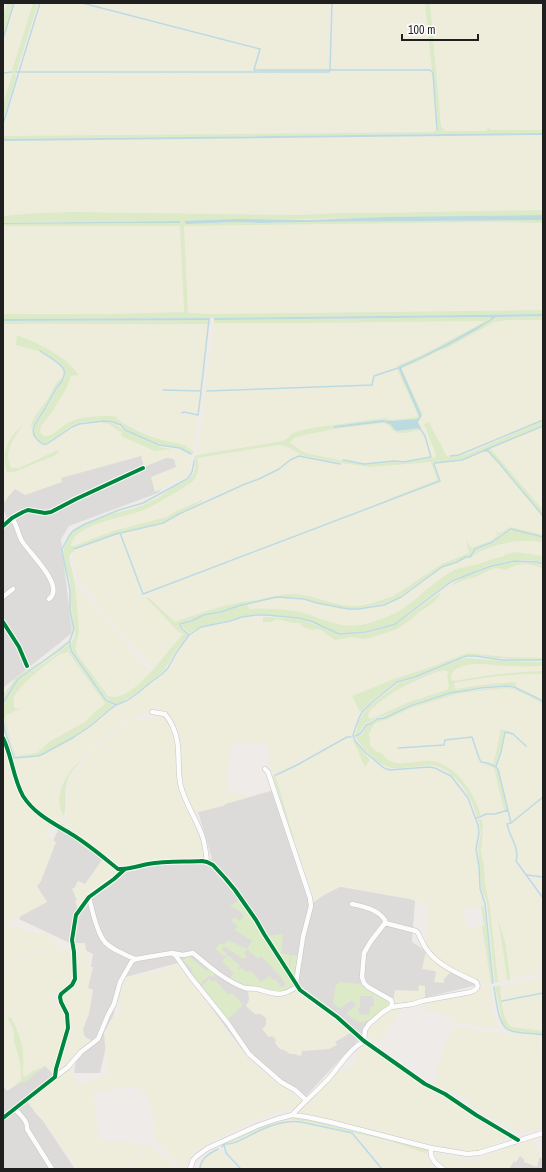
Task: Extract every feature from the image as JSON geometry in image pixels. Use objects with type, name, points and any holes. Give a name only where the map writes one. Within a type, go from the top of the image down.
[{"type":"street","points":[[3,526],[12,518],[28,510],[45,513],[51,512],[76,498],[143,468]]},
{"type":"street","points":[[12,518],[22,541],[52,581],[53,593],[52,597],[49,599]]},
{"type":"street","points":[[3,597],[14,589]]},
{"type":"street","points":[[3,622],[19,647],[27,666]]},
{"type":"street","points":[[152,712],[165,714],[173,726],[179,749],[179,774],[181,786],[184,797],[202,836],[207,862]]},
{"type":"street","points":[[3,738],[23,795],[33,808],[48,820],[73,836],[118,869],[167,862],[202,861],[213,865],[245,903],[300,990],[337,1017],[364,1041],[425,1084],[445,1094],[476,1115],[518,1140]]},
{"type":"street","points":[[3,1118],[56,1077],[68,1067],[81,1052],[98,1039],[114,1004],[120,982],[132,961],[136,959],[172,953],[183,955],[193,953],[225,978],[246,988],[281,994],[291,991],[297,985],[302,937],[311,906],[310,898],[268,772],[265,769]]},
{"type":"street","points":[[56,1077],[56,1069],[68,1028],[67,1014],[60,997],[61,994],[74,982],[74,952],[72,940],[74,920],[89,896],[114,879],[125,869]]},
{"type":"street","points":[[89,896],[102,939],[108,945],[136,959]]},
{"type":"street","points":[[352,904],[371,909],[380,914],[385,920],[385,923]]},
{"type":"street","points":[[364,1041],[365,1030],[369,1024],[391,1007],[471,992],[476,990],[478,987],[476,982],[445,967],[436,960],[424,946],[416,931],[385,923]]},
{"type":"street","points":[[385,923],[371,941],[364,954],[362,977],[368,988],[391,1000],[391,1007]]},
{"type":"street","points":[[172,953],[176,956],[227,1022],[249,1054],[281,1082],[295,1090],[306,1100]]},
{"type":"street","points":[[292,1115],[329,1078],[355,1046],[364,1041]]},
{"type":"street","points":[[16,1108],[26,1122],[28,1126],[27,1129],[52,1169]]},
{"type":"street","points":[[190,1169],[193,1160],[208,1148],[256,1126],[292,1115],[299,1115],[330,1122],[431,1148],[472,1154],[543,1133]]},
{"type":"street","points":[[431,1148],[431,1156],[435,1163],[443,1169]]},
{"type":"shaded area","points":[[145,451],[183,462],[158,493],[69,526],[61,539],[72,633],[3,688],[3,522],[7,517],[3,509],[3,498],[11,487]]},
{"type":"shaded area","points":[[274,790],[311,902],[336,886],[415,900],[412,942],[477,985],[390,1006],[305,1097],[247,1056],[178,963],[122,978],[100,1073],[74,1073],[93,954],[19,919],[61,823],[124,870],[212,859],[198,812]]},
{"type":"shaded area","points":[[46,1065],[58,1081],[31,1103],[75,1169],[3,1169],[3,1086],[7,1091]]},
{"type":"shaded area","points":[[516,1147],[543,1159],[543,1169],[503,1169]]},
{"type":"green space","points":[[7,3],[13,3],[3,37],[3,16]]},
{"type":"green space","points":[[15,3],[33,3],[12,71],[3,72],[3,44]]},
{"type":"green space","points":[[33,3],[38,3],[17,71],[15,72],[16,78],[3,119],[3,103]]},
{"type":"green space","points":[[41,3],[76,3],[259,50],[252,71],[21,72]]},
{"type":"green space","points":[[85,3],[331,3],[329,69],[256,69],[261,48]]},
{"type":"green space","points":[[334,3],[425,3],[433,68],[332,69]]},
{"type":"green space","points":[[425,3],[430,3],[441,126],[445,131],[486,131],[488,128],[492,130],[543,130],[543,133],[3,139],[3,136],[432,132],[438,130]]},
{"type":"green space","points":[[430,3],[543,3],[543,130],[492,130],[488,128],[486,131],[445,131],[441,126]]},
{"type":"green space","points":[[331,71],[431,71],[436,131],[3,136],[21,74],[105,74],[106,86],[106,74],[330,73]]},
{"type":"green space","points":[[13,73],[4,99],[3,103],[3,74]]},
{"type":"green space","points":[[543,135],[543,210],[338,213],[299,215],[76,212],[3,216],[3,141]]},
{"type":"green space","points":[[543,210],[543,215],[184,222],[186,224],[236,222],[543,220],[543,223],[496,222],[184,226],[188,313],[212,314],[543,310],[543,314],[3,319],[3,314],[112,314],[184,312],[180,226],[3,226],[3,224],[180,223],[180,221],[3,223],[3,216],[76,212],[299,215],[338,213]]},
{"type":"green space","points":[[496,222],[543,223],[543,310],[212,314],[188,313],[184,226]]},
{"type":"green space","points":[[3,226],[181,226],[184,313],[3,314]]},
{"type":"green space","points":[[543,316],[543,320],[508,320],[494,322],[449,347],[402,368],[423,415],[421,417],[400,368],[496,317]]},
{"type":"green space","points":[[491,317],[491,319],[446,344],[398,367],[419,416],[417,419],[388,421],[382,420],[334,426],[334,428],[386,422],[397,431],[421,428],[420,430],[398,433],[389,425],[382,423],[334,429],[305,435],[294,438],[290,443],[305,453],[343,461],[364,464],[394,462],[404,463],[435,457],[436,455],[424,424],[429,422],[448,457],[467,454],[543,421],[543,425],[489,448],[543,510],[543,515],[499,462],[488,451],[483,450],[462,459],[434,463],[433,464],[439,481],[386,501],[437,480],[431,462],[371,467],[301,455],[290,448],[278,445],[197,458],[198,470],[196,476],[193,481],[186,486],[146,509],[91,526],[74,538],[71,546],[113,531],[167,517],[176,511],[202,500],[203,501],[163,522],[109,536],[73,549],[74,552],[70,554],[69,558],[75,585],[79,630],[76,651],[108,696],[118,696],[128,692],[139,684],[184,634],[179,632],[146,598],[148,597],[175,622],[229,605],[294,594],[309,596],[347,606],[363,605],[392,597],[442,564],[469,553],[466,540],[471,548],[491,541],[497,535],[496,532],[500,533],[511,527],[543,535],[543,537],[514,529],[508,530],[498,536],[493,542],[475,548],[469,556],[441,567],[399,597],[382,604],[359,608],[346,608],[319,603],[305,598],[277,597],[203,615],[179,624],[180,629],[188,635],[187,637],[176,650],[162,672],[138,692],[118,704],[114,704],[105,696],[72,652],[70,647],[75,635],[75,630],[71,606],[70,582],[64,561],[64,549],[68,539],[75,531],[85,524],[97,519],[147,503],[188,480],[194,473],[194,457],[197,455],[283,441],[298,431],[318,427],[385,418],[391,420],[417,417],[418,415],[397,366],[420,356],[485,321],[214,323],[214,320]]},
{"type":"green space","points":[[210,320],[210,324],[3,324],[3,321]]},
{"type":"green space","points":[[486,320],[420,356],[398,364],[396,367],[373,375],[371,384],[205,390],[214,323]]},
{"type":"green space","points":[[508,320],[543,320],[543,419],[459,455],[446,455],[428,422],[424,424],[436,455],[432,458],[426,436],[423,429],[418,424],[423,416],[422,413],[402,368],[449,347],[494,322]]},
{"type":"green space","points":[[3,324],[209,324],[200,390],[162,390],[162,392],[200,392],[200,404],[197,414],[181,413],[182,417],[187,418],[188,414],[198,417],[194,452],[185,445],[160,440],[119,420],[99,416],[71,421],[49,436],[43,436],[40,432],[41,426],[52,412],[66,389],[71,376],[78,374],[67,362],[17,335],[16,345],[40,352],[57,364],[64,373],[63,377],[57,382],[31,424],[34,438],[37,443],[48,445],[75,427],[81,425],[109,423],[122,433],[122,436],[155,451],[172,449],[183,451],[190,455],[186,457],[166,458],[144,467],[141,456],[61,478],[62,482],[25,495],[15,489],[3,503]],"holes":[[[22,426],[15,435],[8,452],[9,464],[11,468],[19,468],[59,450],[56,455],[14,472],[5,466],[8,443]]]},
{"type":"green space","points":[[17,335],[37,343],[57,354],[79,375],[71,376],[66,389],[52,412],[41,426],[40,432],[43,436],[50,435],[74,420],[92,417],[115,416],[123,423],[142,433],[154,438],[184,445],[194,452],[192,454],[184,449],[158,444],[138,436],[117,422],[110,421],[81,422],[70,427],[49,442],[44,443],[39,441],[35,437],[34,429],[65,378],[65,372],[64,368],[51,357],[40,351],[16,345]]},
{"type":"green space","points":[[397,369],[418,415],[417,417],[391,420],[385,418],[318,427],[298,431],[283,441],[197,455],[200,443],[205,392],[372,386],[374,377]]},
{"type":"green space","points":[[63,377],[45,408],[36,419],[32,428],[31,424],[35,416],[47,400],[57,382]]},
{"type":"green space","points":[[105,422],[115,424],[125,431],[160,447],[172,449],[155,451],[121,436],[122,433],[109,424],[100,423]]},
{"type":"green space","points":[[386,423],[394,430],[401,433],[420,430],[424,437],[430,456],[403,461],[364,463],[341,461],[305,453],[290,443],[294,438],[305,435],[334,429]]},
{"type":"green space","points":[[24,424],[13,439],[9,450],[8,456],[11,468],[19,468],[60,449],[56,455],[14,472],[7,472],[5,464],[5,451],[7,445],[14,434]]},
{"type":"green space","points":[[543,427],[543,510],[491,449]]},
{"type":"green space","points":[[278,445],[290,448],[301,455],[292,458],[279,468],[259,478],[203,501],[198,501],[186,506],[167,517],[113,531],[71,547],[72,542],[77,536],[93,525],[146,509],[193,483],[197,474],[197,458]]},
{"type":"green space","points":[[484,451],[488,452],[499,463],[543,517],[543,535],[509,528],[500,533],[496,532],[497,535],[491,541],[470,548],[468,542],[469,552],[442,564],[392,597],[356,606],[340,605],[305,595],[276,595],[258,600],[236,603],[175,622],[146,598],[179,632],[184,633],[154,669],[113,625],[77,577],[73,561],[73,551],[120,535],[143,595],[441,482],[435,464],[462,461]]},
{"type":"green space","points":[[299,457],[339,465],[341,463],[371,467],[431,462],[437,480],[329,523],[144,593],[121,534],[163,524],[180,514],[273,473],[291,460]]},
{"type":"green space","points":[[191,458],[190,471],[187,476],[155,492],[151,477],[176,467],[174,459]]},
{"type":"green space","points":[[515,530],[543,538],[543,542],[518,541],[504,543],[481,551],[470,558],[476,550],[494,543],[507,532]]},
{"type":"green space","points":[[523,540],[543,542],[543,556],[516,552],[476,565],[451,571],[396,612],[379,620],[360,625],[339,625],[295,611],[265,608],[249,609],[248,605],[277,598],[295,598],[342,609],[355,610],[380,607],[396,601],[444,567],[466,558],[473,557],[480,552],[499,545]]},
{"type":"green space","points":[[516,552],[543,556],[543,563],[530,560],[517,560],[486,566],[452,580],[395,623],[367,631],[338,633],[324,626],[298,617],[255,614],[207,625],[189,633],[181,626],[205,616],[218,614],[239,606],[248,605],[249,609],[295,611],[343,625],[352,626],[366,624],[384,618],[400,610],[454,570]]},
{"type":"green space","points":[[515,562],[535,563],[543,566],[543,569],[529,564],[514,566],[505,570],[497,568],[453,585],[453,583],[462,578],[492,566]]},
{"type":"green space","points":[[520,564],[536,566],[543,569],[543,658],[507,657],[469,653],[394,679],[352,696],[360,712],[352,735],[346,736],[273,775],[270,764],[268,744],[232,742],[226,791],[245,796],[246,798],[227,803],[223,806],[194,813],[186,797],[182,784],[180,748],[177,729],[167,713],[161,712],[158,706],[141,716],[131,718],[119,725],[97,744],[69,773],[61,787],[61,810],[64,816],[61,826],[39,811],[28,800],[20,785],[13,760],[42,756],[75,738],[103,715],[139,694],[169,668],[181,648],[198,630],[247,618],[263,617],[263,622],[271,622],[277,619],[300,623],[303,627],[312,630],[321,630],[341,639],[351,637],[363,639],[374,637],[397,629],[409,621],[429,606],[444,589],[453,583],[454,585],[478,576],[489,569],[501,568],[505,570]]},
{"type":"green space","points":[[74,581],[149,671],[148,675],[138,685],[120,697],[108,696],[75,651],[79,630]]},
{"type":"green space","points":[[441,592],[439,597],[429,606],[397,629],[363,639],[351,637],[335,640],[321,630],[312,630],[303,627],[300,623],[277,619],[271,622],[263,622],[263,617],[299,619],[339,635],[367,633],[396,624]]},
{"type":"green space","points":[[69,598],[74,628],[70,639],[65,645],[58,651],[19,678],[3,701],[4,694],[17,676],[42,661],[68,641],[72,628],[69,611]]},
{"type":"green space","points":[[69,644],[69,651],[106,701],[114,706],[76,735],[42,754],[38,756],[15,757],[8,737],[5,720],[4,706],[5,700],[21,678],[53,657]],"holes":[[[68,652],[105,703],[85,722],[49,742],[37,753],[16,756],[11,744],[5,718],[6,715],[22,708],[16,709],[14,706],[14,697],[21,687],[34,674],[62,653]]]},
{"type":"green space","points":[[68,652],[105,703],[104,706],[96,711],[85,722],[49,742],[37,753],[16,756],[11,744],[5,718],[6,715],[20,708],[16,709],[13,698],[18,690],[40,668],[59,655]]},
{"type":"green space","points":[[469,653],[507,657],[543,658],[543,660],[496,658],[477,655],[463,656],[416,676],[397,681],[371,701],[360,712],[352,696],[394,679]]},
{"type":"green space","points":[[462,659],[543,662],[543,666],[505,666],[481,664],[464,666],[453,671],[451,678],[454,681],[509,673],[543,671],[543,674],[498,676],[454,683],[455,689],[516,682],[516,687],[504,685],[480,687],[448,693],[428,699],[367,722],[358,735],[355,736],[359,720],[368,707],[399,683],[416,678]],"holes":[[[443,670],[449,672],[447,676],[449,686],[447,690],[409,702],[371,719],[368,717],[369,712],[373,707],[386,697],[402,688]]]},
{"type":"green space","points":[[474,663],[505,666],[543,666],[543,671],[518,672],[452,680],[452,672],[454,670]]},
{"type":"green space","points":[[443,670],[449,672],[449,686],[447,690],[409,702],[371,719],[368,717],[373,708],[397,689]]},
{"type":"green space","points":[[518,674],[543,674],[543,700],[516,687],[516,685],[485,684],[454,689],[453,687],[453,683],[477,678]]},
{"type":"green space","points":[[506,687],[525,693],[543,702],[543,704],[521,692],[507,688],[460,693],[411,708],[378,722],[374,724],[369,734],[370,746],[392,762],[405,763],[432,761],[449,768],[464,782],[478,807],[481,816],[477,817],[473,804],[466,792],[455,778],[446,770],[430,765],[398,768],[388,767],[372,757],[362,747],[356,737],[362,735],[366,726],[377,720],[411,707],[460,692]]},
{"type":"green space","points":[[507,688],[516,690],[543,704],[543,795],[511,821],[499,768],[497,765],[502,753],[505,733],[512,735],[526,747],[527,746],[513,734],[513,732],[501,729],[493,763],[482,762],[474,736],[445,739],[444,744],[397,747],[395,749],[399,750],[445,746],[447,741],[472,738],[481,764],[494,768],[504,810],[481,816],[475,799],[468,789],[459,777],[445,765],[431,761],[402,763],[389,761],[383,754],[370,746],[369,734],[374,724],[411,708],[460,693]]},
{"type":"green space","points":[[164,715],[172,727],[176,739],[183,798],[201,838],[203,858],[118,868],[64,826],[68,811],[69,781],[72,774],[93,751],[128,721],[135,718],[140,722],[144,719]]},
{"type":"green space","points":[[501,729],[514,733],[504,731],[500,752],[495,765],[493,763]]},
{"type":"green space","points":[[347,738],[352,738],[365,767],[370,760],[382,768],[390,771],[429,768],[436,769],[451,779],[467,799],[477,826],[478,834],[475,849],[479,887],[484,906],[462,911],[467,928],[482,926],[491,984],[485,985],[479,983],[447,967],[426,947],[427,911],[429,905],[406,898],[342,886],[324,895],[313,903],[313,898],[294,842],[276,777]]},
{"type":"green space","points":[[352,738],[370,760],[365,767]]},
{"type":"green space","points":[[3,746],[19,793],[35,814],[51,825],[45,837],[56,842],[41,881],[37,886],[47,902],[3,924]]},
{"type":"green space","points":[[83,759],[69,776],[67,781],[64,816],[60,809],[60,793],[71,770]]},
{"type":"green space","points":[[484,764],[493,765],[498,770],[507,810],[504,810],[494,768]]},
{"type":"green space","points":[[275,774],[294,839],[294,842],[273,777]]},
{"type":"green space","points":[[543,798],[543,876],[528,873],[518,859],[514,841],[508,825]]},
{"type":"green space","points":[[507,811],[509,823],[506,824],[508,834],[513,842],[517,857],[514,862],[529,881],[543,903],[543,972],[510,980],[506,945],[498,922],[507,980],[498,982],[490,907],[485,884],[484,865],[481,851],[483,826],[481,819],[486,815],[493,815]]},
{"type":"green space","points":[[478,819],[481,819],[483,826],[481,851],[484,865],[485,884],[490,907],[498,982],[495,983],[487,903],[481,887],[478,848],[481,833]]},
{"type":"green space","points":[[102,860],[119,871],[100,888],[85,897],[78,910],[75,901],[77,900],[72,889],[78,881],[85,884]]},
{"type":"green space","points":[[529,876],[543,878],[543,895]]},
{"type":"green space","points":[[240,900],[293,984],[290,988],[272,992],[265,991],[247,987],[229,979],[234,973],[222,961],[228,955],[240,966],[238,969],[239,970],[241,968],[248,972],[250,970],[261,982],[270,976],[273,980],[275,979],[282,988],[286,984],[261,956],[258,959],[247,949],[252,941],[235,930],[238,926],[231,921],[234,917],[240,921],[244,916],[230,906]]},
{"type":"green space","points":[[484,906],[493,984],[491,984],[482,926],[484,926],[481,907]]},
{"type":"green space","points":[[498,919],[506,945],[510,980],[507,980]]},
{"type":"green space","points":[[7,924],[10,927],[20,926],[27,932],[46,933],[61,947],[3,962],[3,926]]},
{"type":"green space","points":[[283,934],[281,953],[291,955],[288,971],[267,936]]},
{"type":"green space","points":[[228,940],[247,949],[244,953],[247,957],[243,959],[224,946],[222,950],[227,954],[224,957],[216,949],[219,944],[224,944]]},
{"type":"green space","points":[[74,943],[85,943],[90,967],[93,967],[88,988],[93,990],[89,1014],[83,1029],[84,1035],[93,1041],[57,1073],[71,1031],[70,1015],[64,1002],[64,998],[65,994],[73,985]]},
{"type":"green space","points":[[67,948],[73,949],[72,984],[57,992],[53,999],[55,1003],[61,1006],[66,1021],[64,1037],[59,1048],[53,1074],[45,1066],[26,1076],[23,1076],[23,1057],[20,1040],[15,1025],[7,1018],[14,1033],[13,1037],[18,1051],[22,1080],[15,1085],[4,1087],[3,963],[46,951]]},
{"type":"green space","points":[[426,951],[452,971],[444,979],[444,983],[434,982],[435,971],[422,969]]},
{"type":"green space","points":[[292,955],[299,956],[295,981],[289,972]]},
{"type":"green space","points":[[189,956],[206,971],[210,967],[216,973],[213,977],[210,975],[200,984],[191,972],[193,970],[183,960]]},
{"type":"green space","points":[[181,964],[244,1053],[265,1074],[303,1100],[294,1110],[280,1111],[260,1118],[208,1143],[194,1153],[186,1165],[182,1168],[179,1167],[150,1133],[156,1131],[147,1092],[142,1093],[140,1088],[133,1086],[93,1092],[99,1139],[101,1141],[133,1142],[135,1144],[147,1145],[137,1155],[129,1169],[78,1169],[68,1154],[64,1151],[46,1123],[37,1115],[27,1101],[70,1067],[77,1084],[108,1076],[104,1033],[113,1016],[121,1014],[117,998],[122,979],[126,980],[130,977],[156,972]]},
{"type":"green space","points":[[543,977],[543,992],[502,1000],[500,986]]},
{"type":"green space","points":[[209,979],[213,982],[215,980],[228,995],[232,993],[243,1005],[228,1019],[216,1006],[202,986]]},
{"type":"green space","points":[[339,982],[361,984],[390,1002],[390,1004],[385,1009],[364,1022],[358,1021],[346,1013],[356,1006],[352,1000],[340,1008],[333,1003],[336,984],[339,984]],"holes":[[[360,996],[373,996],[374,1007],[370,1007],[370,1014],[359,1015],[358,1008],[360,1007]]]},
{"type":"green space","points":[[419,985],[425,986],[425,998],[414,1003],[396,1005],[393,1001],[395,990],[418,991]]},
{"type":"green space","points":[[491,986],[493,1004],[491,1005],[500,1029],[453,1022],[455,1016],[451,1017],[422,1008],[421,1003],[477,991],[479,988]]},
{"type":"green space","points":[[495,986],[500,986],[504,1014],[509,1024],[512,1027],[543,1031],[543,1035],[508,1029],[503,1025]]},
{"type":"green space","points":[[296,989],[336,1018],[352,1032],[335,1042],[337,1045],[329,1049],[302,1051],[301,1056],[290,1054],[280,1049],[275,1043],[276,1040],[272,1036],[269,1037],[262,1029],[266,1025],[266,1018],[261,1014],[255,1014],[246,1006],[249,1000],[248,990]]},
{"type":"green space","points":[[543,994],[543,1031],[512,1027],[509,1025],[505,1017],[502,1002]]},
{"type":"green space","points":[[402,1008],[379,1044],[368,1035],[367,1030],[369,1027],[387,1011]]},
{"type":"green space","points":[[7,1017],[11,1018],[21,1042],[23,1052],[23,1076],[26,1076],[45,1066],[26,1081],[15,1085],[21,1080],[21,1066],[14,1042],[14,1032]]},
{"type":"green space","points":[[460,1028],[494,1033],[540,1036],[541,1057],[543,1041],[543,1128],[521,1133],[517,1132],[507,1125],[485,1115],[460,1096],[434,1084],[437,1075],[437,1067],[452,1029]]},
{"type":"green space","points":[[363,1043],[434,1094],[436,1091],[504,1133],[506,1136],[504,1141],[479,1151],[460,1152],[297,1112],[338,1073],[353,1065]]},
{"type":"green space","points":[[293,1117],[430,1150],[425,1153],[390,1141],[291,1119],[277,1122],[229,1143],[224,1143],[221,1146],[219,1144],[279,1119]]},
{"type":"green space","points":[[292,1121],[352,1134],[380,1169],[243,1169],[227,1152],[226,1146],[276,1125]]},
{"type":"green space","points":[[353,1132],[401,1144],[426,1153],[427,1160],[435,1168],[384,1169]]},
{"type":"green space","points":[[531,1139],[539,1150],[537,1167],[524,1162],[524,1159],[520,1156],[516,1162],[514,1161],[509,1169],[445,1169],[435,1160],[434,1156],[434,1153],[460,1159],[477,1159]]},
{"type":"green space","points":[[151,1144],[176,1169],[130,1169],[138,1156]]},
{"type":"green space","points":[[219,1149],[238,1169],[204,1169],[202,1163],[204,1160],[210,1154]]},
{"type":"water","points":[[543,133],[543,135],[3,141],[3,139]]},
{"type":"water","points":[[543,215],[543,220],[236,222],[186,224],[184,221],[239,219],[309,220],[386,217]]},
{"type":"water","points":[[180,221],[180,223],[3,224],[3,223]]},
{"type":"water","points":[[543,314],[543,316],[496,317],[447,346],[401,368],[421,414],[418,422],[421,428],[397,431],[385,422],[334,428],[334,426],[382,420],[417,419],[419,416],[398,367],[446,344],[491,319],[491,317],[214,320],[214,318]]},
{"type":"water","points":[[210,318],[210,320],[3,321],[3,319]]},
{"type":"waterway","points":[[3,39],[14,3]]},
{"type":"waterway","points":[[3,124],[40,3]]},
{"type":"waterway","points":[[82,3],[260,49],[254,70],[430,70],[433,73],[437,130]]},
{"type":"waterway","points":[[16,72],[329,72],[332,3]]},
{"type":"waterway","points":[[3,73],[12,72]]},
{"type":"waterway","points":[[163,390],[201,391],[209,319]]},
{"type":"waterway","points":[[40,351],[60,364],[64,370],[64,375],[36,422],[33,431],[37,440],[43,444],[47,444],[79,424],[104,421],[121,425],[125,430],[159,445],[180,448],[191,454]]},
{"type":"waterway","points":[[207,391],[372,385],[374,376],[398,368]]},
{"type":"waterway","points":[[182,413],[184,412],[198,415],[201,392]]},
{"type":"waterway","points":[[450,456],[459,455],[543,420]]},
{"type":"waterway","points":[[485,450],[543,426]]},
{"type":"waterway","points":[[343,460],[364,464],[394,461],[404,462],[431,457],[425,436],[419,427]]},
{"type":"waterway","points":[[120,533],[143,594],[440,481],[434,464],[435,463],[462,460],[483,451],[488,451],[543,516]]},
{"type":"waterway","points":[[74,549],[116,534],[163,523],[179,514],[259,479],[279,469],[290,460],[299,456],[340,464]]},
{"type":"waterway","points":[[116,705],[106,700],[71,651],[70,641],[74,629],[70,610],[70,590],[62,549],[73,531],[85,524],[119,510],[143,503],[187,479],[192,473],[194,461]]},
{"type":"waterway","points":[[189,635],[181,628],[180,624],[204,615],[277,597],[304,599],[348,609],[384,605],[401,597],[442,567],[466,557],[470,557],[475,549],[493,542],[511,529],[543,537]]},
{"type":"waterway","points":[[3,721],[14,758],[38,756],[74,737],[116,705],[126,701],[138,693],[168,668],[176,653],[189,635],[201,627],[242,617],[266,615],[299,618],[313,622],[339,634],[366,632],[395,624],[452,581],[491,566],[515,561],[536,562],[543,564]]},
{"type":"waterway","points":[[3,703],[18,679],[70,641]]},
{"type":"waterway","points":[[493,983],[485,904],[480,888],[479,866],[476,849],[479,833],[478,825],[468,798],[451,776],[435,768],[428,767],[390,770],[384,768],[366,753],[356,742],[353,736],[362,712],[397,682],[415,677],[466,656],[502,660],[543,660]]},
{"type":"waterway","points":[[355,736],[361,733],[366,725],[377,719],[384,718],[410,706],[450,693],[506,686],[514,687],[543,701]]},
{"type":"waterway","points":[[496,766],[501,752],[505,732],[513,734],[526,746]]},
{"type":"waterway","points":[[276,775],[347,737],[351,737]]},
{"type":"waterway","points":[[398,748],[444,745],[445,740],[472,737],[481,762],[493,765],[498,769],[511,823]]},
{"type":"waterway","points":[[543,797],[511,823],[507,824],[517,851],[516,861],[543,898]]},
{"type":"waterway","points":[[476,818],[486,814],[495,814],[508,810]]},
{"type":"waterway","points":[[527,875],[543,877]]},
{"type":"waterway","points":[[494,987],[498,1012],[505,1027],[509,1030],[517,1032],[543,1035]]},
{"type":"waterway","points":[[502,1001],[543,993]]},
{"type":"waterway","points":[[224,1144],[230,1144],[279,1123],[294,1121],[301,1122],[352,1133],[382,1169]]},
{"type":"waterway","points":[[224,1144],[226,1153],[241,1169]]},
{"type":"waterway","points":[[202,1169],[200,1168],[202,1161],[209,1154],[218,1149]]},
{"type":"cycle path","points":[[3,526],[12,518],[28,510],[45,513],[51,512],[143,468]]},
{"type":"cycle path","points":[[3,622],[19,647],[27,666]]},
{"type":"cycle path","points":[[3,738],[23,796],[39,814],[85,843],[118,869],[168,862],[202,861],[213,865],[235,890],[256,920],[300,990],[337,1017],[364,1041],[425,1084],[445,1094],[476,1115],[518,1140]]},
{"type":"cycle path","points":[[3,1118],[55,1077],[68,1028],[67,1014],[60,997],[61,994],[72,985],[75,979],[72,940],[76,915],[89,897],[125,869]]}]
